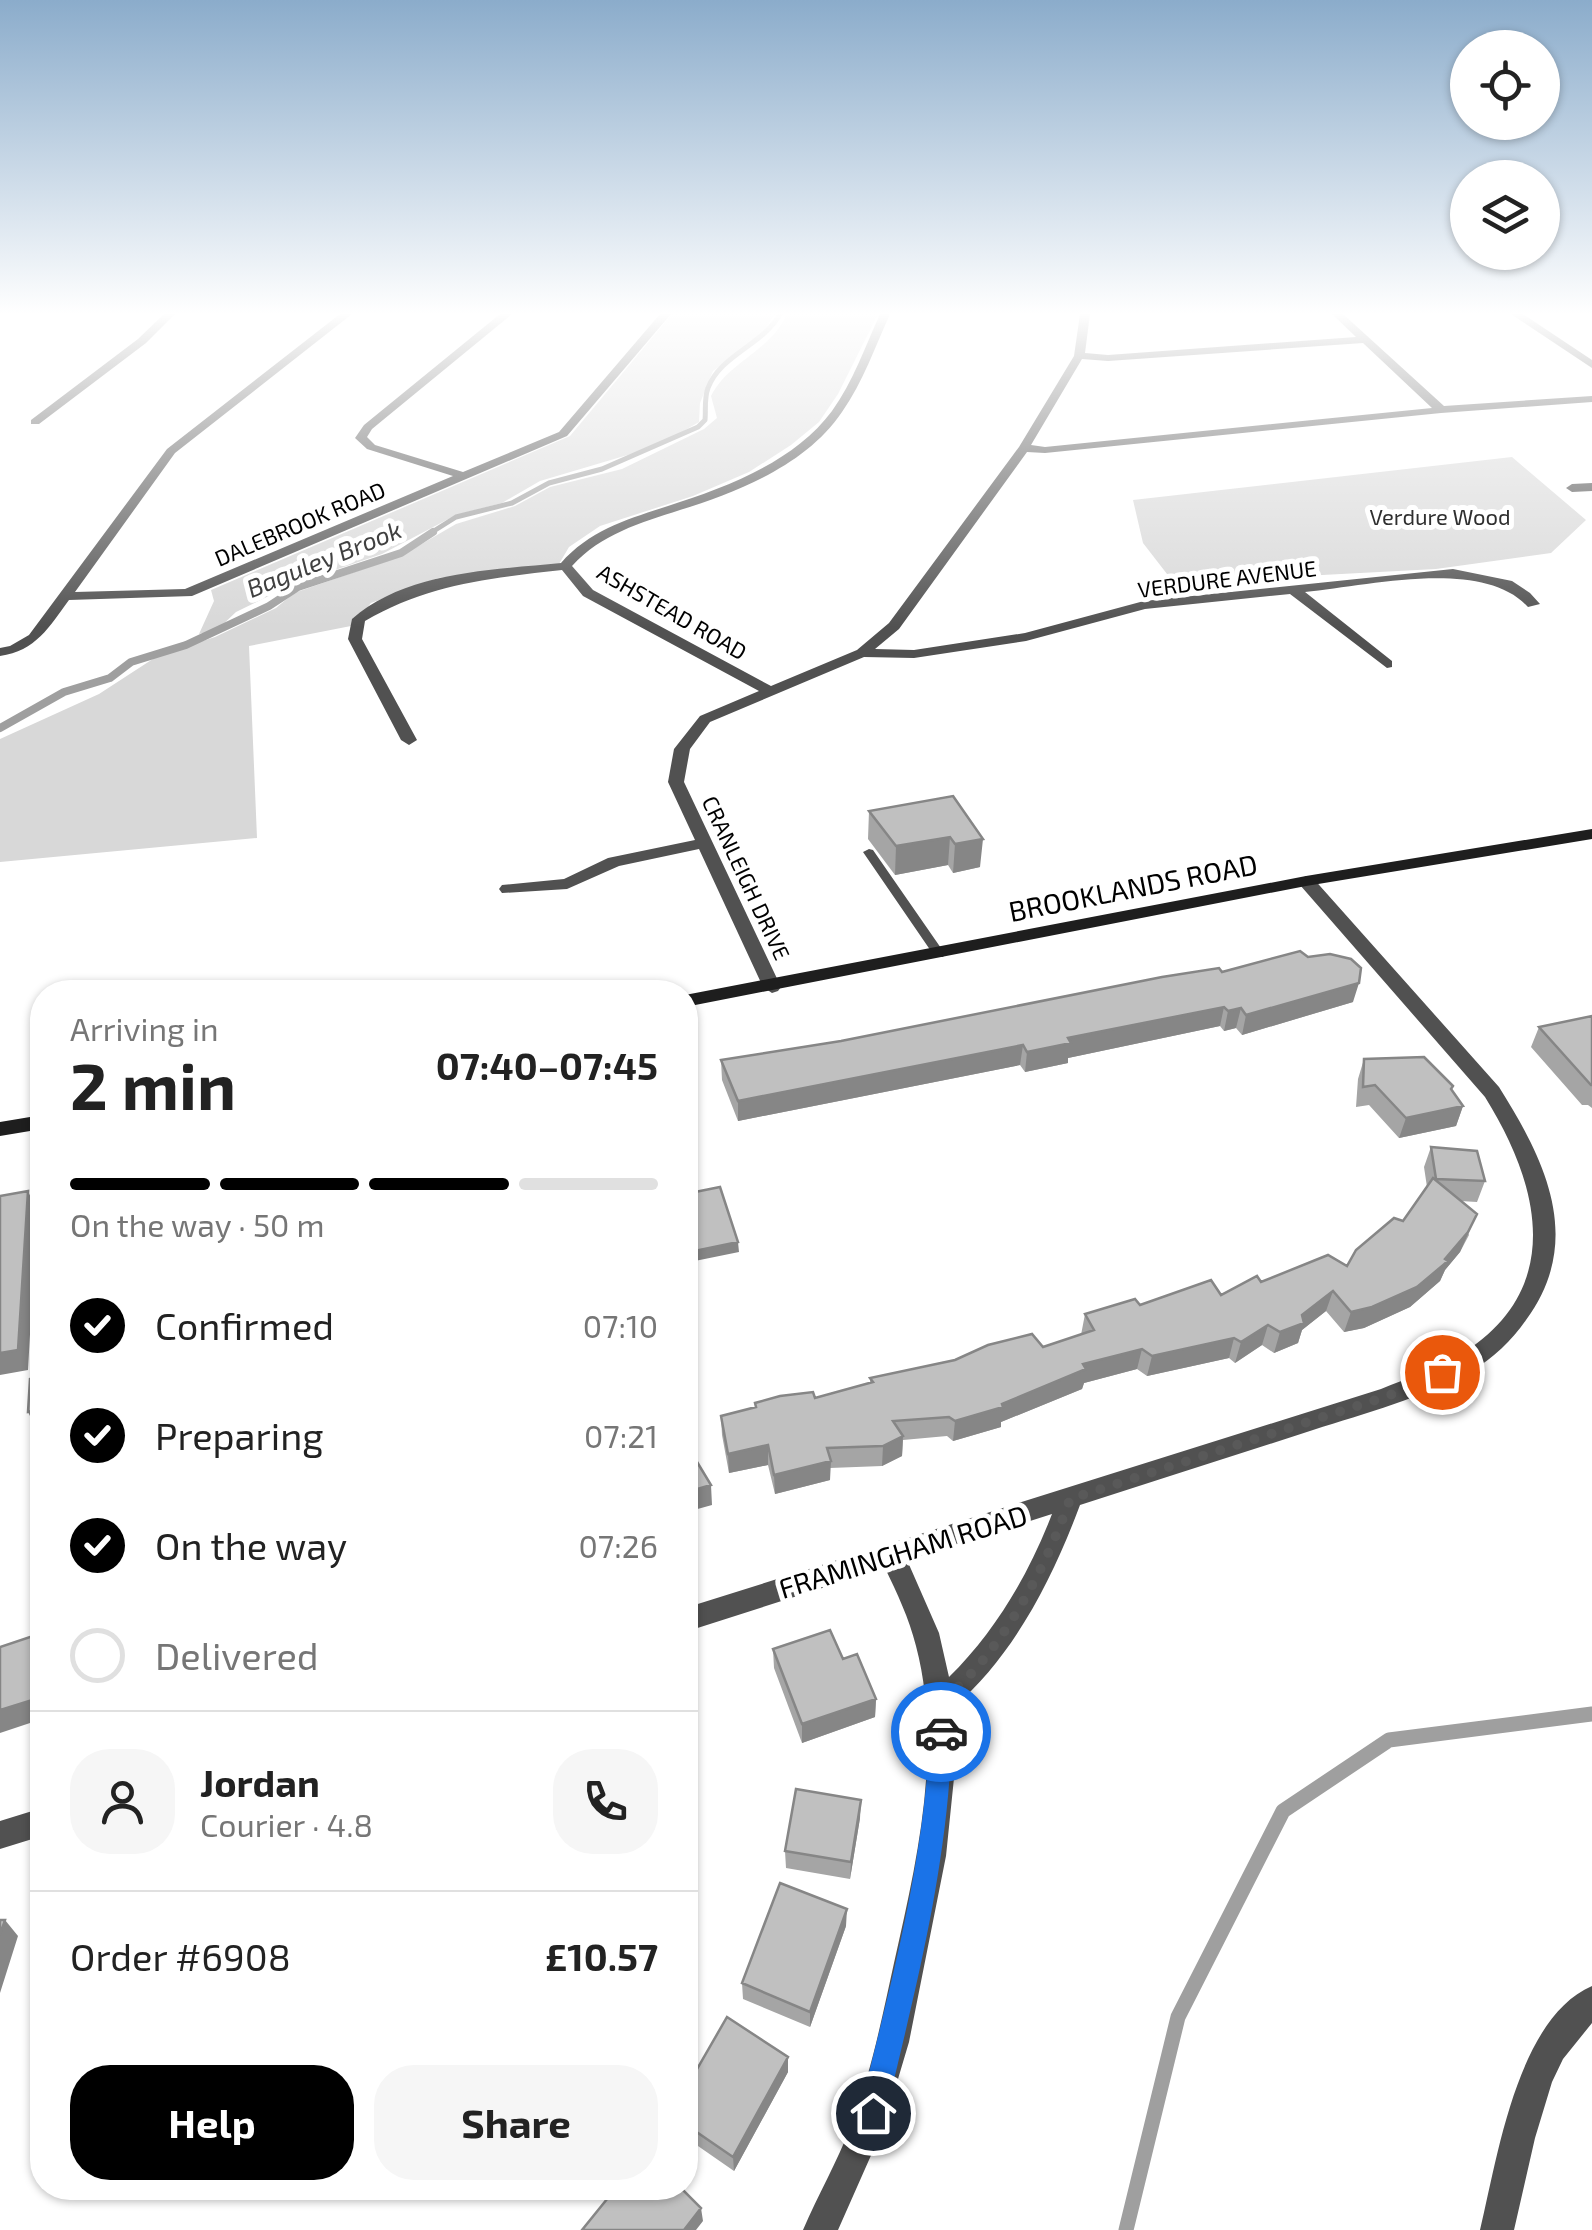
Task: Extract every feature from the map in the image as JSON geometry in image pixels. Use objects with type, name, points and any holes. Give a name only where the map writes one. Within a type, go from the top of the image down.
[{"type":"street","points":[[35,422],[40,418]]},
{"type":"street","points":[[0,652],[14,650],[34,638],[171,451],[213,418]]},
{"type":"street","points":[[379,418],[361,438],[371,447],[464,476]]},
{"type":"street","name":"DALEBROOK ROAD","points":[[64,596],[187,593],[464,476],[574,426],[581,418]]},
{"type":"street","name":"ASHSTEAD ROAD","points":[[770,691],[588,593],[565,566],[578,549],[606,532],[693,502],[764,471],[814,437],[829,418]]},
{"type":"street","name":"CRANLEIGH DRIVE","points":[[772,987],[676,782],[682,749],[704,719],[862,654],[894,626],[1042,418]]},
{"type":"street","points":[[1024,448],[1045,450],[1361,418]]},
{"type":"street","points":[[1572,488],[1592,486]]},
{"type":"street","points":[[409,740],[355,639],[359,619],[396,595],[448,579],[565,566]]},
{"type":"street","name":"VERDURE AVENUE","points":[[862,654],[914,654],[1061,631],[1144,606],[1453,574],[1487,576],[1506,584],[1532,604]]},
{"type":"street","points":[[1294,591],[1387,664]]},
{"type":"street","name":"BROOKLANDS ROAD","points":[[698,998],[772,987],[1306,882],[1592,834]]},
{"type":"street","points":[[508,889],[567,884],[614,862],[705,843]]},
{"type":"street","name":"FRAMINGHAM ROAD","points":[[698,1616],[1388,1396],[1470,1360],[1508,1329],[1529,1298],[1548,1240],[1542,1182],[1519,1130],[1492,1092],[1306,882]]},
{"type":"street","points":[[0,1129],[30,1124]]},
{"type":"street","points":[[940,1702],[984,1657],[1021,1601],[1055,1541],[1070,1499]]},
{"type":"street","points":[[820,2230],[873,2113],[896,2027],[938,1810],[940,1702],[922,1618],[892,1555]]},
{"type":"street","points":[[0,1835],[30,1826]]},
{"type":"street","points":[[1497,2230],[1526,2113],[1545,2061],[1572,2016],[1592,2002]]},
{"type":"lane","points":[[869,852],[939,954]]},
{"type":"green space","points":[[585,418],[699,418],[699,422],[658,446],[540,481],[502,503],[456,515],[382,554],[291,585],[236,612],[217,630],[199,634],[214,601],[211,590],[570,436]]},
{"type":"green space","points":[[717,418],[822,418],[791,445],[749,472],[693,496],[600,526],[569,547],[559,564],[438,578],[371,603],[351,626],[249,646],[257,838],[0,862],[0,739],[99,694],[159,655],[215,637],[276,608],[294,593],[401,556],[456,524],[515,506],[550,487],[622,469],[704,429]]},
{"type":"green space","name":"Verdure Wood","points":[[1512,457],[1586,520],[1551,553],[1436,569],[1174,583],[1143,543],[1133,500]]},
{"type":"building","points":[[953,796],[983,839],[955,844],[950,837],[896,846],[869,811]]},
{"type":"building","points":[[1300,951],[1308,957],[1330,954],[1351,959],[1361,968],[1359,983],[1246,1015],[1241,1008],[1228,1011],[1224,1007],[1068,1038],[1071,1043],[1027,1052],[1023,1045],[738,1101],[721,1060],[841,1041],[1162,977],[1219,968],[1222,972]]},
{"type":"building","points":[[1592,1016],[1592,1085],[1591,1085],[1539,1027]]},
{"type":"building","points":[[1424,1057],[1453,1086],[1451,1089],[1463,1106],[1406,1118],[1375,1085],[1363,1087],[1364,1059]]},
{"type":"building","points":[[1431,1147],[1477,1151],[1485,1181],[1436,1179]]},
{"type":"building","points":[[1433,1178],[1477,1214],[1468,1232],[1445,1259],[1448,1261],[1417,1287],[1372,1307],[1351,1312],[1333,1291],[1302,1315],[1304,1323],[1280,1332],[1268,1325],[1241,1342],[1234,1338],[1152,1356],[1142,1349],[1083,1364],[1086,1369],[1002,1404],[1003,1407],[955,1421],[949,1417],[893,1421],[903,1436],[883,1446],[827,1448],[831,1461],[774,1475],[768,1445],[728,1454],[721,1416],[756,1407],[755,1403],[813,1392],[815,1398],[873,1382],[870,1378],[955,1360],[988,1345],[1032,1334],[1043,1347],[1094,1330],[1085,1314],[1135,1299],[1140,1305],[1211,1280],[1221,1295],[1257,1276],[1261,1282],[1328,1255],[1347,1266],[1356,1250],[1394,1218],[1403,1221]]},
{"type":"building","points":[[720,1187],[738,1242],[698,1250],[698,1191]]},
{"type":"building","points":[[28,1191],[18,1350],[0,1353],[0,1196]]},
{"type":"building","points":[[698,1464],[711,1485],[698,1489]]},
{"type":"building","points":[[830,1630],[843,1659],[857,1654],[876,1699],[802,1724],[773,1649]]},
{"type":"building","points":[[30,1637],[30,1701],[0,1710],[0,1647]]},
{"type":"building","points":[[796,1789],[861,1800],[851,1862],[785,1851]]},
{"type":"building","points":[[780,1883],[847,1909],[810,2012],[742,1983]]},
{"type":"building","points":[[727,2017],[788,2057],[733,2157],[698,2133],[698,2067]]},
{"type":"building","points":[[606,2200],[693,2200],[701,2208],[684,2230],[582,2230]]},
{"type":"waterway","name":"Baguley Brook","points":[[429,534],[456,517],[512,503],[549,483],[602,469],[698,427],[705,418]]},
{"type":"waterway","name":"Baguley Brook","points":[[0,728],[64,692],[110,678],[131,662],[186,645],[269,606],[298,587],[401,553],[433,532]]},
{"type":"waterway","points":[[1126,2230],[1178,2017],[1283,1811],[1389,1740],[1592,1714]]},
{"type":"way so far","points":[[941,1732],[940,1702],[984,1657],[1039,1573],[1070,1499],[1388,1396],[1442,1372]]},
{"type":"route","points":[[873,2113],[919,1920],[938,1810],[941,1732]]}]
